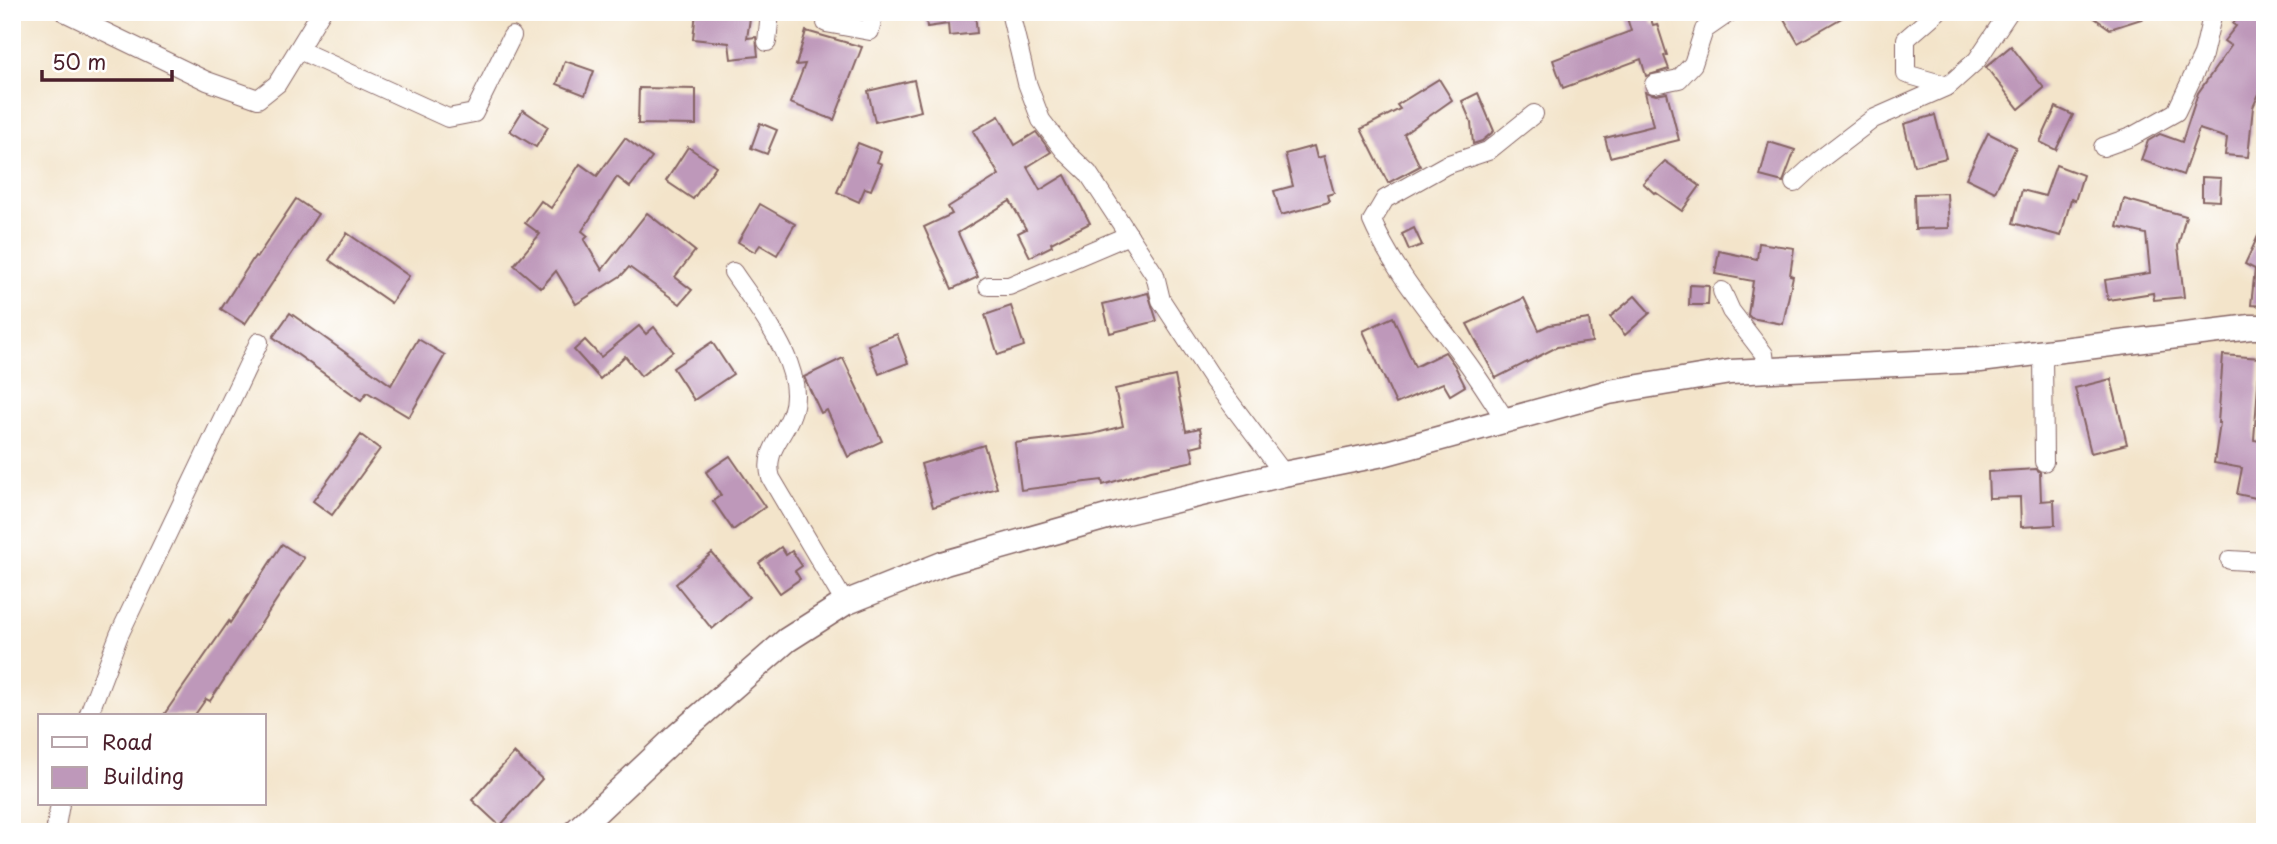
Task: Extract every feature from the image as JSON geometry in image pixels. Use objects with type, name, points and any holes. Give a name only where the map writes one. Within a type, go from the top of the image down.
[{"type":"street","points":[[64,12],[207,81],[258,99],[277,84],[321,12]]},
{"type":"street","points":[[767,42],[769,12]]},
{"type":"street","points":[[826,23],[870,31],[874,12]]},
{"type":"street","points":[[1010,12],[1027,83],[1041,120],[1088,173],[1155,275],[1161,300],[1214,381],[1284,474]]},
{"type":"street","points":[[1654,84],[1679,79],[1693,64],[1704,30],[1730,12]]},
{"type":"street","points":[[1937,12],[1906,39],[1906,74],[1948,86]]},
{"type":"street","points":[[1794,183],[1818,160],[1873,119],[1948,86],[1977,60],[2009,12]]},
{"type":"street","points":[[2103,147],[2131,137],[2176,112],[2203,55],[2213,12]]},
{"type":"street","points":[[299,50],[448,118],[474,113],[512,36]]},
{"type":"street","points":[[1506,421],[1468,363],[1434,320],[1382,245],[1372,220],[1385,199],[1446,165],[1488,151],[1534,114]]},
{"type":"street","points":[[988,286],[1009,286],[1129,235]]},
{"type":"street","points":[[733,272],[783,348],[795,384],[792,415],[769,457],[771,478],[845,603]]},
{"type":"street","points":[[1722,290],[1731,312],[1764,354],[1766,370]]},
{"type":"street","points":[[575,832],[678,735],[787,640],[845,603],[945,563],[1114,515],[1284,474],[1383,454],[1609,392],[1730,372],[1980,359],[2265,327]]},
{"type":"street","points":[[89,714],[118,635],[259,342]]},
{"type":"street","points":[[2043,352],[2044,461]]},
{"type":"street","points":[[2230,560],[2265,562]]},
{"type":"street","points":[[55,832],[60,806]]},
{"type":"building","points":[[696,12],[751,12],[747,38],[756,37],[758,56],[731,59],[729,43],[693,39]]},
{"type":"building","points":[[925,12],[975,12],[977,33],[949,36],[948,24],[927,27]]},
{"type":"building","points":[[1648,12],[1653,25],[1657,24],[1669,69],[1646,76],[1641,59],[1563,88],[1553,60],[1631,31],[1627,18]]},
{"type":"building","points":[[1780,12],[1852,12],[1798,43]]},
{"type":"building","points":[[2086,12],[2154,12],[2154,15],[2110,29]]},
{"type":"building","points":[[2242,12],[2265,12],[2265,81],[2253,107],[2248,157],[2225,155],[2227,138],[2199,129],[2183,175],[2141,160],[2148,141],[2160,134],[2182,142],[2198,93],[2231,46],[2224,41],[2236,26],[2233,24]]},
{"type":"building","points":[[806,31],[862,47],[834,120],[790,103],[805,64],[796,65]]},
{"type":"building","points":[[2011,46],[2044,88],[2019,109],[1986,67]]},
{"type":"building","points":[[565,61],[594,71],[585,95],[557,84]]},
{"type":"building","points":[[1439,79],[1452,100],[1404,134],[1420,166],[1388,183],[1361,129],[1400,109],[1397,105]]},
{"type":"building","points":[[914,80],[921,111],[875,122],[868,91]]},
{"type":"building","points":[[639,88],[696,89],[696,125],[638,124]]},
{"type":"building","points":[[1645,92],[1656,95],[1667,93],[1679,140],[1610,157],[1605,138],[1653,126]]},
{"type":"building","points":[[1478,93],[1494,131],[1482,141],[1473,144],[1471,122],[1462,101]]},
{"type":"building","points":[[2056,107],[2073,115],[2056,150],[2040,142]]},
{"type":"building","points":[[523,110],[548,127],[536,147],[510,131]]},
{"type":"building","points":[[1935,115],[1946,158],[1914,166],[1904,124]]},
{"type":"building","points":[[999,116],[1015,145],[1036,132],[1051,152],[1027,167],[1040,190],[1065,175],[1090,223],[1030,257],[1018,233],[1026,229],[1010,201],[958,233],[978,277],[952,289],[924,227],[952,214],[948,207],[999,175],[973,131]]},
{"type":"building","points":[[760,123],[777,130],[767,154],[751,148]]},
{"type":"building","points":[[1988,133],[2016,147],[1995,192],[1966,178]]},
{"type":"building","points":[[625,138],[652,158],[630,187],[617,177],[582,231],[588,236],[584,240],[602,270],[647,213],[695,251],[675,277],[692,290],[680,304],[629,267],[622,275],[576,304],[556,271],[541,288],[514,265],[540,234],[525,223],[541,201],[551,208],[580,164],[597,176]]},
{"type":"building","points":[[1769,142],[1795,150],[1783,182],[1760,176]]},
{"type":"building","points":[[858,143],[881,152],[877,162],[882,164],[871,190],[865,188],[859,202],[837,192]]},
{"type":"building","points":[[1314,146],[1317,158],[1324,156],[1334,193],[1327,195],[1329,202],[1281,215],[1274,191],[1293,186],[1285,154]]},
{"type":"building","points":[[688,147],[716,166],[693,199],[666,181]]},
{"type":"building","points":[[1665,161],[1700,186],[1682,211],[1643,183]]},
{"type":"building","points":[[2056,165],[2083,175],[2075,201],[2071,199],[2061,236],[2013,223],[2022,190],[2045,196]]},
{"type":"building","points":[[2202,177],[2221,178],[2220,201],[2202,200]]},
{"type":"building","points":[[1947,193],[1949,228],[1915,229],[1914,194]]},
{"type":"building","points":[[296,199],[318,214],[245,324],[221,309]]},
{"type":"building","points":[[2124,199],[2186,216],[2178,246],[2184,297],[2154,300],[2153,293],[2108,300],[2105,280],[2150,273],[2146,234],[2117,227]]},
{"type":"building","points":[[760,204],[795,224],[777,255],[760,245],[755,252],[738,242]]},
{"type":"building","points":[[2265,221],[2265,306],[2251,305],[2255,269],[2245,264]]},
{"type":"building","points":[[1414,228],[1422,245],[1409,250],[1402,234]]},
{"type":"building","points":[[347,233],[409,276],[391,303],[329,260]]},
{"type":"building","points":[[1759,243],[1794,248],[1790,275],[1793,276],[1783,324],[1751,318],[1748,315],[1753,281],[1715,274],[1719,251],[1757,259]]},
{"type":"building","points":[[1690,285],[1709,286],[1708,305],[1689,305]]},
{"type":"building","points":[[1148,293],[1157,321],[1110,333],[1103,304]]},
{"type":"building","points":[[1635,296],[1650,313],[1625,335],[1610,317]]},
{"type":"building","points":[[1524,298],[1539,330],[1549,325],[1589,319],[1592,342],[1557,347],[1496,378],[1467,324]]},
{"type":"building","points":[[1011,306],[1024,346],[998,355],[985,315]]},
{"type":"building","points":[[290,313],[391,385],[418,339],[445,355],[409,417],[367,392],[361,400],[273,337]]},
{"type":"building","points":[[1393,317],[1415,367],[1445,352],[1465,386],[1450,395],[1443,383],[1396,404],[1363,331]]},
{"type":"building","points":[[639,326],[646,334],[654,327],[673,351],[641,376],[625,356],[600,379],[574,350],[585,340],[601,357]]},
{"type":"building","points":[[897,334],[908,363],[879,374],[868,345]]},
{"type":"building","points":[[712,342],[733,374],[694,400],[673,368]]},
{"type":"building","points":[[2223,355],[2260,358],[2254,440],[2265,442],[2265,500],[2237,494],[2242,468],[2214,463],[2220,423]]},
{"type":"building","points":[[843,358],[882,441],[848,457],[827,410],[821,413],[804,377]]},
{"type":"building","points":[[1175,376],[1186,431],[1200,428],[1203,444],[1191,447],[1194,461],[1151,470],[1103,485],[1102,480],[1021,490],[1015,443],[1093,434],[1123,426],[1115,389]]},
{"type":"building","points":[[2111,379],[2127,444],[2091,453],[2075,388]]},
{"type":"building","points":[[361,435],[380,449],[332,515],[313,501]]},
{"type":"building","points":[[984,445],[997,488],[933,507],[921,464]]},
{"type":"building","points":[[730,456],[765,507],[733,530],[713,501],[721,495],[706,472]]},
{"type":"building","points":[[2036,469],[2040,472],[2041,501],[2054,500],[2055,525],[2021,527],[2020,497],[1989,498],[1988,472]]},
{"type":"building","points":[[282,544],[304,558],[210,701],[206,699],[195,714],[164,714],[229,621],[230,623]]},
{"type":"building","points":[[781,547],[786,555],[792,551],[802,566],[795,571],[800,579],[780,593],[759,563]]},
{"type":"building","points":[[712,553],[749,597],[712,629],[676,584]]},
{"type":"building","points":[[514,753],[542,779],[500,826],[472,800]]}]
